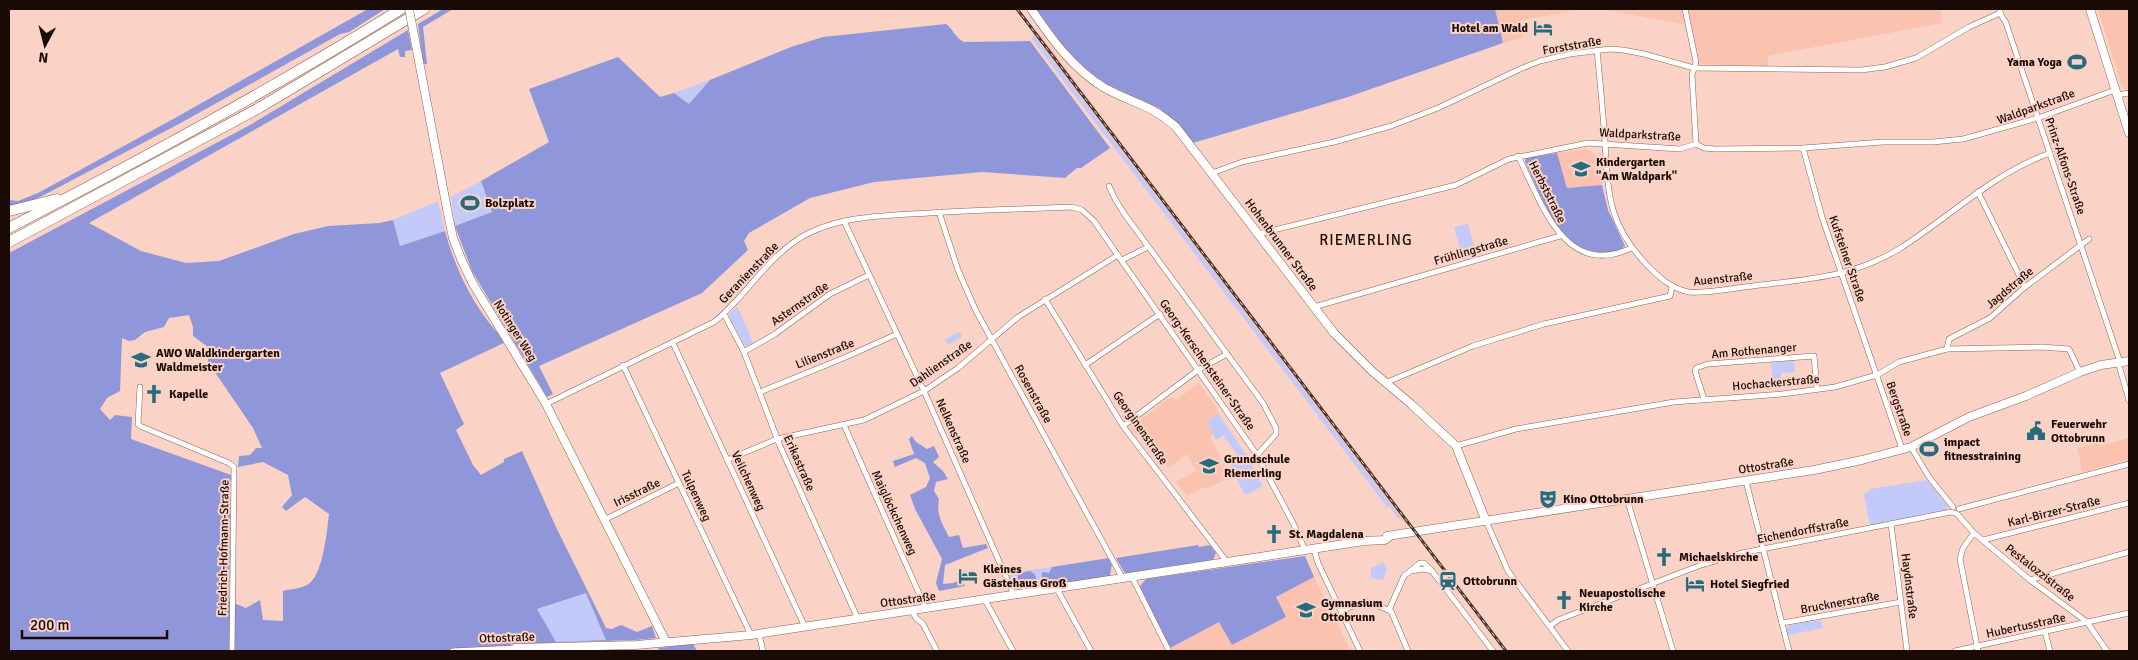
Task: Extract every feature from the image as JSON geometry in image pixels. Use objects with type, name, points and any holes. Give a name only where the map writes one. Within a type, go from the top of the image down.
[{"type":"highway","points":[[9,228],[245,102],[401,9]]},
{"type":"highway","points":[[9,242],[326,70],[424,9]]},
{"type":"highway","points":[[9,211],[49,200],[68,198]]},
{"type":"street","name":"Notinger Weg","points":[[409,9],[446,210],[456,246],[473,284],[546,404],[666,642]]},
{"type":"street","name":"Hohenbrunner Straße","points":[[1031,9],[1061,50],[1078,69],[1102,86],[1150,107],[1176,127],[1340,339],[1456,446],[1486,521]]},
{"type":"street","points":[[1685,9],[1696,62],[1694,68],[1696,144]]},
{"type":"street","points":[[2090,9],[2129,133]]},
{"type":"street","name":"Forststraße","points":[[1212,173],[1242,162],[1379,130],[1434,109],[1540,61],[1570,54],[1610,49],[1634,52],[1694,68],[1857,70],[1885,67],[1916,58],[2000,11]]},
{"type":"street","name":"Prinz-Alfons-Straße","points":[[2000,11],[2006,23],[2081,246],[2119,362],[2129,400]]},
{"type":"street","points":[[1386,383],[1473,346],[1524,330],[1588,313],[1670,296],[1672,287],[1631,248],[1617,222],[1608,190],[1597,50]]},
{"type":"street","name":"Waldparkstraße","points":[[1258,234],[1456,185],[1499,163],[1518,156],[1588,143],[1680,149],[1696,144],[1712,149],[1803,148],[1883,142],[1959,140],[1987,134],[2116,93],[2129,93]]},
{"type":"street","name":"Kufsteiner Straße","points":[[1803,148],[1820,210],[1877,375]]},
{"type":"street","name":"Auenstraße","points":[[1672,287],[1694,293],[1842,274],[1898,250],[1978,192],[2016,168],[2050,153]]},
{"type":"street","name":"Herbststraße","points":[[1518,156],[1560,236]]},
{"type":"street","points":[[1110,186],[1115,199],[1148,247],[1263,403],[1276,428],[1275,437],[1257,455]]},
{"type":"street","points":[[1978,192],[2026,287]]},
{"type":"street","name":"Geranienstraße","points":[[546,404],[623,365],[702,329],[724,314],[758,275],[793,243],[815,230],[857,218],[938,212],[1072,207]]},
{"type":"street","name":"Georg-Kerschensteiner-Straße","points":[[1072,207],[1087,214],[1120,258],[1257,455],[1305,550]]},
{"type":"street","name":"Rosenstraße","points":[[938,212],[973,306],[1123,578]]},
{"type":"street","name":"Nelkenstraße","points":[[844,222],[924,390],[1014,596]]},
{"type":"street","points":[[1560,236],[1576,249],[1586,254],[1609,256],[1631,248]]},
{"type":"street","name":"Frühlingstraße","points":[[1314,307],[1560,236]]},
{"type":"street","name":"Jagdstraße","points":[[1947,350],[1949,339],[1990,318],[2026,287],[2089,239]]},
{"type":"street","name":"Dahlienstraße","points":[[727,460],[777,439],[844,425],[876,416],[924,390],[958,368],[1018,317],[1045,299],[1120,258],[1148,247]]},
{"type":"street","name":"Asternstraße","points":[[744,352],[776,334],[830,294],[869,275]]},
{"type":"street","name":"Georginenstraße","points":[[1045,299],[1123,426],[1227,562]]},
{"type":"street","name":"Erikastraße","points":[[724,314],[744,352],[777,439],[858,619]]},
{"type":"street","points":[[1085,365],[1160,314]]},
{"type":"street","name":"Lilienstraße","points":[[760,392],[846,358],[897,334]]},
{"type":"street","name":"Veilchenweg","points":[[673,343],[805,627]]},
{"type":"street","name":"Hochackerstraße","points":[[1456,446],[1503,432],[1682,400],[1818,389],[1854,382],[1877,375],[1899,362],[1947,350],[2041,347],[2068,349],[2080,372]]},
{"type":"street","points":[[1123,426],[1198,370],[1227,354]]},
{"type":"street","name":"Am Rothenanger","points":[[1704,399],[1695,371],[1696,368],[1708,364],[1814,356],[1818,389]]},
{"type":"street","name":"Ottostraße","points":[[452,651],[608,648],[755,634],[1014,596],[1364,541],[1369,538],[1829,468],[1907,448],[1969,417],[2026,396],[2080,372],[2129,361]]},
{"type":"street","name":"Tulpenweg","points":[[623,365],[679,483],[763,651]]},
{"type":"street","name":"Bergstraße","points":[[1877,375],[1907,448]]},
{"type":"street","name":"Friedrich-Hofmann-Straße","points":[[140,387],[138,424],[140,426],[230,463],[234,468],[232,651]]},
{"type":"street","name":"Maiglöckchenweg","points":[[844,425],[927,609]]},
{"type":"street","name":"Pestalozzistraße","points":[[1907,448],[1974,533],[2030,580],[2087,622],[2107,651]]},
{"type":"street","name":"Eichendorffstraße","points":[[1550,626],[1558,620],[1701,565],[1762,548],[1955,511],[2129,464]]},
{"type":"street","points":[[1746,481],[1788,651]]},
{"type":"street","name":"Irisstraße","points":[[604,520],[679,483]]},
{"type":"street","points":[[1627,499],[1673,651]]},
{"type":"street","name":"Karl-Birzer-Straße","points":[[1983,540],[2129,503]]},
{"type":"street","points":[[1486,521],[1508,571],[1568,651]]},
{"type":"street","name":"Haydnstraße","points":[[1891,524],[1907,651]]},
{"type":"street","points":[[1974,533],[1964,545],[1960,556],[1977,649]]},
{"type":"street","points":[[1314,549],[1318,564],[1360,651]]},
{"type":"street","points":[[2030,580],[2129,552]]},
{"type":"street","points":[[1389,610],[1404,576],[1420,563],[1424,563],[1493,651]]},
{"type":"street","points":[[1132,577],[1169,651]]},
{"type":"street","points":[[1057,589],[1091,651]]},
{"type":"street","points":[[985,600],[1013,651]]},
{"type":"street","points":[[1341,611],[1365,601],[1389,610],[1394,614],[1408,651]]},
{"type":"street","name":"Brucknerstraße","points":[[1782,623],[1902,602]]},
{"type":"street","points":[[912,611],[922,624],[937,651]]},
{"type":"street","name":"Hubertusstraße","points":[[1955,651],[1977,649],[2129,613]]},
{"type":"street","points":[[2045,632],[2050,651]]},
{"type":"shaded area","points":[[368,9],[385,9],[349,32],[340,34],[177,125],[44,195],[31,201],[9,206],[9,200],[18,201],[38,193]]},
{"type":"shaded area","points":[[443,9],[453,9],[423,27],[427,64],[423,64],[418,24]]},
{"type":"shaded area","points":[[1034,9],[1495,9],[1503,43],[1348,97],[1193,143],[1178,125],[1159,108],[1106,84],[1074,61]]},
{"type":"shaded area","points":[[1495,9],[1579,9],[1519,21],[1523,38],[1503,43]]},
{"type":"shaded area","points":[[1603,9],[1941,9],[1942,23],[1768,56],[1768,66],[1701,64],[1693,62],[1685,25]]},
{"type":"shaded area","points":[[2098,9],[2129,9],[2129,89],[2126,90],[2122,87]]},
{"type":"shaded area","points":[[946,24],[964,42],[1030,41],[1110,148],[1081,168],[1077,168],[1065,178],[982,172],[874,182],[810,198],[749,233],[744,241],[748,250],[702,293],[539,366],[553,394],[547,397],[472,271],[455,226],[492,212],[481,181],[549,142],[529,89],[618,57],[660,97],[674,93],[689,104],[710,80],[791,47],[823,37]]},
{"type":"shaded area","points":[[408,30],[412,50],[405,51],[405,57],[400,57],[398,49],[89,223],[141,251],[186,263],[219,261],[294,234],[328,226],[380,223],[393,220],[400,246],[445,231],[468,291],[485,318],[506,342],[440,373],[464,424],[456,430],[473,465],[481,475],[504,462],[504,459],[522,451],[555,525],[606,628],[612,629],[621,625],[637,632],[652,626],[656,638],[511,644],[511,651],[9,651],[9,253],[250,125]],"holes":[[[189,315],[193,327],[193,336],[208,347],[208,362],[253,428],[262,448],[256,448],[250,455],[239,456],[238,467],[263,462],[288,475],[292,495],[282,507],[286,511],[305,497],[329,514],[323,553],[317,573],[307,585],[283,591],[283,621],[263,620],[260,600],[246,608],[229,601],[231,475],[131,439],[132,417],[115,415],[110,420],[100,409],[107,398],[120,391],[122,338],[129,341],[135,340],[145,332],[164,327],[169,318]],[[586,593],[606,640],[556,642],[537,609]]]},
{"type":"shaded area","points":[[1038,32],[1412,525],[1406,525],[1034,35]]},
{"type":"shaded area","points":[[1034,35],[1401,518],[1399,520],[1389,506],[1387,507],[1031,38]]},
{"type":"shaded area","points":[[710,80],[689,104],[674,93]]},
{"type":"shaded area","name":"Kindergarten \"Am Waldpark\"","points":[[1586,149],[1599,156],[1602,185],[1567,188],[1557,153]]},
{"type":"shaded area","points":[[1557,153],[1567,188],[1602,185],[1608,210],[1625,246],[1610,252],[1585,251],[1568,240],[1560,230],[1546,208],[1525,162],[1526,158]]},
{"type":"shaded area","name":"Bolzplatz","points":[[481,181],[492,212],[455,226],[451,197]]},
{"type":"shaded area","points":[[438,201],[445,231],[400,246],[393,220]]},
{"type":"shaded area","points":[[1468,224],[1477,256],[1463,260],[1454,227]]},
{"type":"shaded area","points":[[737,306],[754,344],[748,347],[744,344],[730,318],[730,313]]},
{"type":"shaded area","points":[[960,332],[962,337],[948,345],[945,339]]},
{"type":"shaded area","points":[[1794,360],[1795,372],[1781,373],[1781,379],[1773,380],[1771,363]]},
{"type":"shaded area","points":[[1199,383],[1217,409],[1218,413],[1207,422],[1213,434],[1210,437],[1231,478],[1205,489],[1204,487],[1187,496],[1176,482],[1196,471],[1187,454],[1168,468],[1147,442],[1145,443],[1138,434],[1133,433],[1130,427],[1132,423],[1142,419],[1170,397],[1176,400]]},
{"type":"shaded area","points":[[1218,413],[1247,456],[1263,486],[1245,495],[1230,466],[1241,460],[1224,436],[1227,433],[1216,440],[1207,422]]},
{"type":"shaded area","points":[[912,436],[916,442],[927,449],[934,446],[939,457],[933,462],[943,471],[948,479],[936,482],[934,491],[939,499],[938,510],[940,519],[949,537],[959,535],[963,548],[986,544],[988,548],[945,565],[943,584],[961,580],[965,586],[939,591],[936,583],[942,559],[915,509],[910,495],[926,487],[930,478],[925,463],[916,458],[895,467],[893,461],[914,454],[909,439]]},
{"type":"shaded area","points":[[2129,438],[2129,460],[2083,472],[2077,448],[2098,442],[2100,446]]},
{"type":"shaded area","points":[[1927,480],[1948,506],[1946,511],[1870,526],[1864,495],[1870,489]]},
{"type":"shaded area","points":[[1198,545],[1199,547],[1210,545],[1216,553],[1213,560],[1126,573],[1116,558]]},
{"type":"shaded area","points":[[1305,556],[1314,577],[1276,597],[1286,617],[1232,645],[1219,622],[1170,648],[1141,592],[1140,586],[1146,579]]},
{"type":"shaded area","points":[[1109,558],[1112,563],[1110,576],[1045,587],[1042,582],[1042,572],[1049,573],[1052,567]]},
{"type":"shaded area","points":[[1383,562],[1387,569],[1383,580],[1371,578],[1371,568]]},
{"type":"shaded area","points":[[1052,567],[1049,573],[1042,575],[1042,582],[1045,587],[1037,588],[1038,579],[1032,572],[1019,573],[1018,578],[1014,580],[1021,591],[1014,588],[1008,573]]},
{"type":"shaded area","points":[[1032,572],[1037,580],[1037,588],[1021,591],[1013,581],[1018,578],[1018,574]]},
{"type":"shaded area","name":"Gymnasium Ottobrunn","points":[[1314,577],[1351,651],[1172,651],[1170,648],[1219,622],[1233,645],[1286,617],[1276,597]]},
{"type":"shaded area","points":[[586,593],[607,640],[556,642],[537,609]]},
{"type":"shaded area","points":[[1821,620],[1823,628],[1788,635],[1787,629],[1789,625]]},
{"type":"shaded area","points":[[693,644],[697,651],[660,651],[658,648]]},
{"type":"railway","points":[[1017,9],[1506,651]]},
{"type":"place","name":"Hotel am Wald","points":[[1543,28]]},
{"type":"place","name":"Yama Yoga","points":[[2077,62]]},
{"type":"place","name":"Kindergarten \"Am Waldpark\"","points":[[1581,169]]},
{"type":"place","name":"Bolzplatz","points":[[470,203]]},
{"type":"place","name":"AWO Waldkindergarten Waldmeister","points":[[141,360]]},
{"type":"place","name":"Kapelle","points":[[154,394]]},
{"type":"place","name":"Feuerwehr Ottobrunn","points":[[2036,431]]},
{"type":"place","name":"impact fitnesstraining","points":[[1929,449]]},
{"type":"place","name":"Grundschule Riemerling","points":[[1209,466]]},
{"type":"place","name":"Kino Ottobrunn","points":[[1548,499]]},
{"type":"place","name":"St. Magdalena","points":[[1274,534]]},
{"type":"place","name":"Michaelskirche","points":[[1664,557]]},
{"type":"place","name":"Kleines Gästehaus Groß","points":[[968,576]]},
{"type":"place","name":"Ottobrunn","points":[[1448,581]]},
{"type":"place","name":"Hotel Siegfried","points":[[1695,584]]},
{"type":"place","name":"Neuapostolische Kirche","points":[[1564,600]]},
{"type":"place","name":"Gymnasium Ottobrunn","points":[[1306,610]]},
{"type":"district","name":"RIEMERLING","points":[[1366,240]]}]
